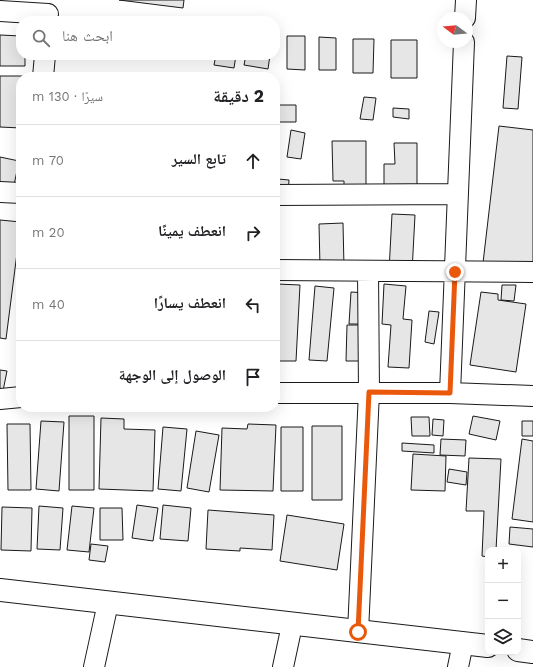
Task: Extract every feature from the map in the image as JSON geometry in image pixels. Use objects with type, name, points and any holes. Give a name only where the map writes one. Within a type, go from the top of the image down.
[{"type":"main road","points":[[0,590],[292,625],[485,646]]},
{"type":"main road","points":[[521,650],[533,652]]},
{"type":"street","points":[[465,12],[466,0]]},
{"type":"street","points":[[0,11],[48,12]]},
{"type":"street","points":[[450,393],[464,48]]},
{"type":"street","points":[[43,72],[45,60]]},
{"type":"street","points":[[0,192],[16,193]]},
{"type":"street","points":[[280,195],[458,194]]},
{"type":"street","points":[[280,270],[533,272]]},
{"type":"street","points":[[358,632],[369,392],[368,271]]},
{"type":"street","points":[[280,393],[369,392],[533,396]]},
{"type":"street","points":[[0,399],[16,397]]},
{"type":"street","points":[[94,667],[108,603]]},
{"type":"street","points":[[283,667],[292,625]]},
{"type":"street","points":[[458,667],[463,643]]},
{"type":"building","points":[[119,0],[184,0],[183,8]]},
{"type":"building","points":[[0,35],[16,36],[16,60],[25,60],[25,66],[0,66]]},
{"type":"building","points":[[287,36],[305,36],[305,70],[287,69]]},
{"type":"building","points":[[319,37],[336,38],[336,70],[319,70]]},
{"type":"building","points":[[353,39],[374,39],[373,73],[353,73]]},
{"type":"building","points":[[391,40],[417,40],[417,78],[391,78]]},
{"type":"building","points":[[507,56],[522,57],[518,109],[503,108]]},
{"type":"building","points":[[215,60],[235,60],[234,68],[214,65]]},
{"type":"building","points":[[245,60],[269,60],[268,69],[244,65]]},
{"type":"building","points":[[0,76],[16,76],[16,128],[0,127]]},
{"type":"building","points":[[364,97],[376,98],[373,120],[360,119]]},
{"type":"building","points":[[280,105],[296,105],[296,122],[280,122]]},
{"type":"building","points":[[393,108],[409,109],[409,119],[393,117]]},
{"type":"building","points":[[499,126],[533,130],[533,268],[483,263]]},
{"type":"building","points":[[291,130],[305,133],[301,159],[287,157]]},
{"type":"building","points":[[332,141],[366,141],[366,198],[344,198],[344,181],[333,181]]},
{"type":"building","points":[[394,143],[417,143],[417,195],[384,195],[384,164],[395,164]]},
{"type":"building","points":[[0,157],[16,160],[16,176],[13,190],[0,187]]},
{"type":"building","points":[[280,179],[289,180],[288,195],[280,195]]},
{"type":"building","points":[[392,214],[415,215],[412,272],[389,271]]},
{"type":"building","points":[[0,220],[16,222],[16,261],[6,339],[0,338]]},
{"type":"building","points":[[343,223],[344,267],[320,267],[319,224]]},
{"type":"building","points":[[280,284],[300,285],[296,361],[280,361]]},
{"type":"building","points":[[384,284],[406,286],[403,319],[412,320],[409,368],[388,367],[391,325],[382,324]]},
{"type":"building","points":[[502,285],[516,285],[514,301],[501,300]]},
{"type":"building","points":[[315,286],[334,288],[327,361],[309,360]]},
{"type":"building","points":[[351,292],[367,293],[366,324],[349,324]]},
{"type":"building","points":[[481,292],[498,294],[498,300],[526,304],[516,372],[470,365]]},
{"type":"building","points":[[429,311],[439,312],[434,344],[425,342]]},
{"type":"building","points":[[347,325],[368,325],[367,361],[346,361]]},
{"type":"building","points":[[0,370],[7,371],[3,391],[0,390]]},
{"type":"building","points":[[69,416],[94,416],[94,490],[69,490]]},
{"type":"building","points":[[473,416],[500,421],[496,440],[469,434]]},
{"type":"building","points":[[411,417],[429,417],[430,436],[412,436]]},
{"type":"building","points":[[101,418],[124,419],[124,429],[155,430],[153,491],[99,489]]},
{"type":"building","points":[[433,419],[444,420],[443,436],[432,435]]},
{"type":"building","points":[[41,421],[64,422],[59,491],[36,489]]},
{"type":"building","points":[[522,421],[533,421],[533,436],[522,436]]},
{"type":"building","points":[[7,424],[30,424],[31,490],[8,490]]},
{"type":"building","points":[[248,424],[276,425],[273,491],[220,490],[222,428],[247,429]]},
{"type":"building","points":[[312,426],[342,426],[342,500],[312,500]]},
{"type":"building","points":[[163,427],[187,429],[181,491],[158,489]]},
{"type":"building","points":[[281,427],[303,427],[303,491],[281,491]]},
{"type":"building","points":[[196,431],[219,435],[209,492],[187,488]]},
{"type":"building","points":[[441,439],[466,440],[465,456],[440,455]]},
{"type":"building","points":[[522,439],[533,441],[533,522],[512,519]]},
{"type":"building","points":[[402,443],[434,445],[434,453],[402,451]]},
{"type":"building","points":[[413,454],[446,456],[445,491],[411,490]]},
{"type":"building","points":[[469,458],[501,459],[496,547],[485,547],[485,556],[482,556],[484,511],[466,511]]},
{"type":"building","points":[[449,469],[467,472],[466,485],[447,482]]},
{"type":"building","points":[[137,505],[158,508],[153,541],[132,538]]},
{"type":"building","points":[[163,505],[191,508],[188,541],[160,539]]},
{"type":"building","points":[[39,506],[63,508],[60,550],[37,549]]},
{"type":"building","points":[[72,506],[94,508],[89,552],[67,550]]},
{"type":"building","points":[[2,507],[32,508],[31,551],[1,550]]},
{"type":"building","points":[[100,508],[122,508],[123,540],[100,540]]},
{"type":"building","points":[[208,510],[274,515],[272,550],[240,548],[240,551],[206,549]]},
{"type":"building","points":[[287,515],[344,524],[337,570],[280,561]]},
{"type":"building","points":[[510,527],[533,529],[533,547],[509,544]]},
{"type":"building","points":[[91,544],[108,546],[105,562],[89,560]]},
{"type":"route","points":[[358,632],[369,392],[450,393],[455,272]]}]
